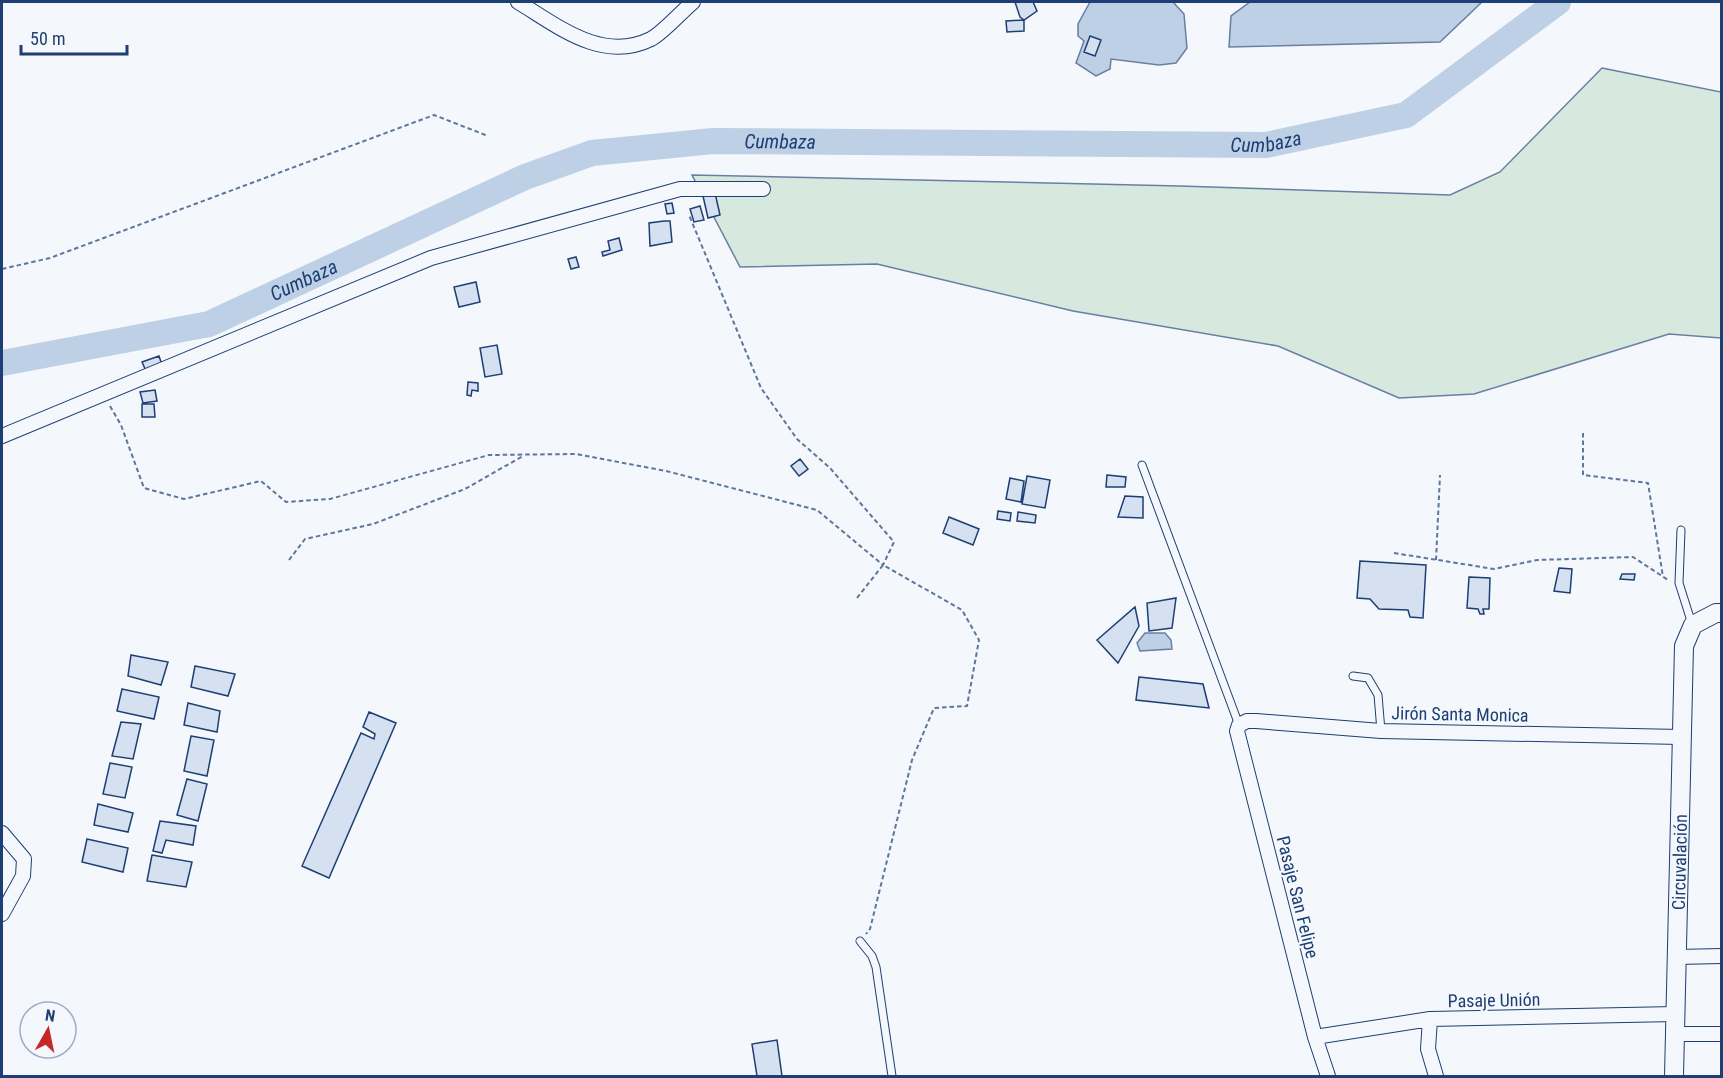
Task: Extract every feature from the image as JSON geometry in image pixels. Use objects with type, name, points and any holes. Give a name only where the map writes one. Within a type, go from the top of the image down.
[{"type":"main road","points":[[1693,625],[1716,613],[1722,613]]},
{"type":"main road","name":"Circuvalación","points":[[1674,1077],[1684,646],[1693,625]]},
{"type":"street","points":[[518,2],[577,37],[597,45],[626,48],[653,38],[693,2]]},
{"type":"street","points":[[2,436],[431,258],[680,189],[764,189]]},
{"type":"street","name":"Jirón Santa Monica","points":[[1239,725],[1247,721],[1256,721],[1381,731],[1682,737]]},
{"type":"street","name":"Pasaje San Felipe","points":[[1239,725],[1237,731],[1315,1037],[1328,1077]]},
{"type":"street","points":[[2,832],[24,860],[23,876],[2,914]]},
{"type":"street","points":[[1676,957],[1722,956]]},
{"type":"street","name":"Pasaje Unión","points":[[1315,1037],[1430,1019],[1676,1014]]},
{"type":"street","points":[[1430,1019],[1428,1049],[1436,1077]]},
{"type":"street","points":[[1675,1034],[1722,1034]]},
{"type":"lane","points":[[1142,465],[1239,725]]},
{"type":"lane","points":[[1681,530],[1679,584],[1693,625]]},
{"type":"lane","points":[[1353,676],[1368,678],[1378,695],[1381,731]]},
{"type":"lane","points":[[860,942],[872,956],[876,968],[892,1077]]},
{"type":"path","points":[[2,268],[50,258],[434,115],[488,136]]},
{"type":"path","points":[[689,215],[761,388],[797,439],[830,468],[894,542],[883,565],[857,598]]},
{"type":"path","points":[[103,393],[121,425],[144,488],[184,499],[261,481],[286,502],[330,499],[489,455],[576,454],[666,471],[817,510],[883,565],[962,610],[980,640],[967,706],[934,708],[912,760],[870,929],[860,942]]},
{"type":"path","points":[[1583,433],[1583,475],[1648,483],[1664,579]]},
{"type":"path","points":[[289,560],[305,539],[373,524],[465,489],[524,455]]},
{"type":"path","points":[[1436,560],[1440,476]]},
{"type":"path","points":[[1394,553],[1494,569],[1537,560],[1633,557],[1664,579],[1679,584]]},
{"type":"shaded area","points":[[1602,68],[1721,92],[1721,338],[1669,334],[1474,394],[1399,398],[1278,346],[1073,311],[877,264],[740,267],[692,175],[1180,186],[1450,195],[1500,172]]},
{"type":"water","points":[[1090,2],[1173,2],[1184,14],[1187,48],[1176,63],[1159,65],[1111,59],[1110,69],[1096,76],[1076,63],[1084,41],[1078,36],[1078,24]]},
{"type":"water","points":[[1250,2],[1482,2],[1440,42],[1229,47],[1231,16]]},
{"type":"water","points":[[1145,633],[1165,633],[1171,640],[1172,649],[1140,651],[1137,643]]},
{"type":"building","points":[[1015,2],[1033,2],[1037,11],[1024,20],[1020,17]]},
{"type":"building","points":[[1024,20],[1024,31],[1007,32],[1006,21]]},
{"type":"building","points":[[1090,36],[1101,40],[1095,56],[1084,52]]},
{"type":"building","points":[[715,193],[720,215],[708,218],[703,196]]},
{"type":"building","points":[[672,203],[674,213],[667,214],[665,204]]},
{"type":"building","points":[[700,206],[704,220],[694,222],[690,209]]},
{"type":"building","points":[[670,221],[672,242],[650,246],[649,223]]},
{"type":"building","points":[[619,238],[622,250],[603,256],[602,252],[610,250],[608,241]]},
{"type":"building","points":[[576,257],[579,267],[571,269],[568,259]]},
{"type":"building","points":[[476,282],[480,302],[459,307],[454,287]]},
{"type":"building","points":[[497,345],[502,374],[485,377],[480,348]]},
{"type":"building","points":[[159,356],[162,365],[146,371],[142,362]]},
{"type":"building","points":[[468,382],[478,383],[478,391],[472,390],[471,396],[467,395]]},
{"type":"building","points":[[155,390],[157,401],[143,403],[140,392]]},
{"type":"building","points":[[142,404],[154,404],[155,417],[142,417]]},
{"type":"building","points":[[800,459],[808,469],[799,476],[791,466]]},
{"type":"building","points":[[1107,475],[1126,477],[1125,487],[1106,487]]},
{"type":"building","points":[[1027,476],[1050,480],[1045,508],[1022,504]]},
{"type":"building","points":[[1010,478],[1024,481],[1021,502],[1006,499]]},
{"type":"building","points":[[1125,496],[1143,497],[1143,518],[1118,517]]},
{"type":"building","points":[[998,511],[1011,513],[1010,521],[997,519]]},
{"type":"building","points":[[1018,512],[1036,515],[1035,523],[1017,521]]},
{"type":"building","points":[[949,517],[979,529],[973,545],[943,533]]},
{"type":"building","points":[[1360,561],[1426,565],[1423,618],[1410,617],[1408,610],[1379,609],[1370,599],[1357,598]]},
{"type":"building","points":[[1559,568],[1572,569],[1570,593],[1554,591]]},
{"type":"building","points":[[1622,574],[1635,574],[1634,580],[1620,579]]},
{"type":"building","points":[[1469,577],[1490,578],[1489,609],[1483,609],[1484,614],[1480,614],[1478,609],[1467,608]]},
{"type":"building","points":[[1176,598],[1172,628],[1149,631],[1147,603]]},
{"type":"building","points":[[1135,607],[1139,626],[1118,663],[1097,640]]},
{"type":"building","points":[[131,655],[168,662],[161,685],[128,676]]},
{"type":"building","points":[[195,666],[235,674],[228,696],[191,687]]},
{"type":"building","points":[[1139,677],[1203,684],[1209,708],[1136,700]]},
{"type":"building","points":[[122,689],[159,697],[154,719],[117,711]]},
{"type":"building","points":[[188,703],[220,711],[217,732],[184,725]]},
{"type":"building","points":[[369,712],[396,723],[329,878],[302,866],[361,733],[374,739],[375,734],[363,727]]},
{"type":"building","points":[[121,722],[141,724],[133,759],[112,756]]},
{"type":"building","points":[[191,736],[214,740],[207,776],[184,771]]},
{"type":"building","points":[[110,763],[132,767],[125,798],[103,794]]},
{"type":"building","points":[[187,779],[207,784],[198,821],[177,815]]},
{"type":"building","points":[[98,804],[133,813],[128,832],[94,825]]},
{"type":"building","points":[[160,821],[196,826],[193,845],[166,840],[162,853],[153,851]]},
{"type":"building","points":[[87,839],[128,848],[123,872],[82,862]]},
{"type":"building","points":[[152,855],[192,862],[186,887],[147,881]]},
{"type":"building","points":[[777,1040],[782,1076],[757,1076],[752,1044]]},
{"type":"waterway","name":"Cumbaza","points":[[2,363],[209,324],[525,177],[592,153],[713,141],[1266,145],[1406,115],[1558,2]]}]
